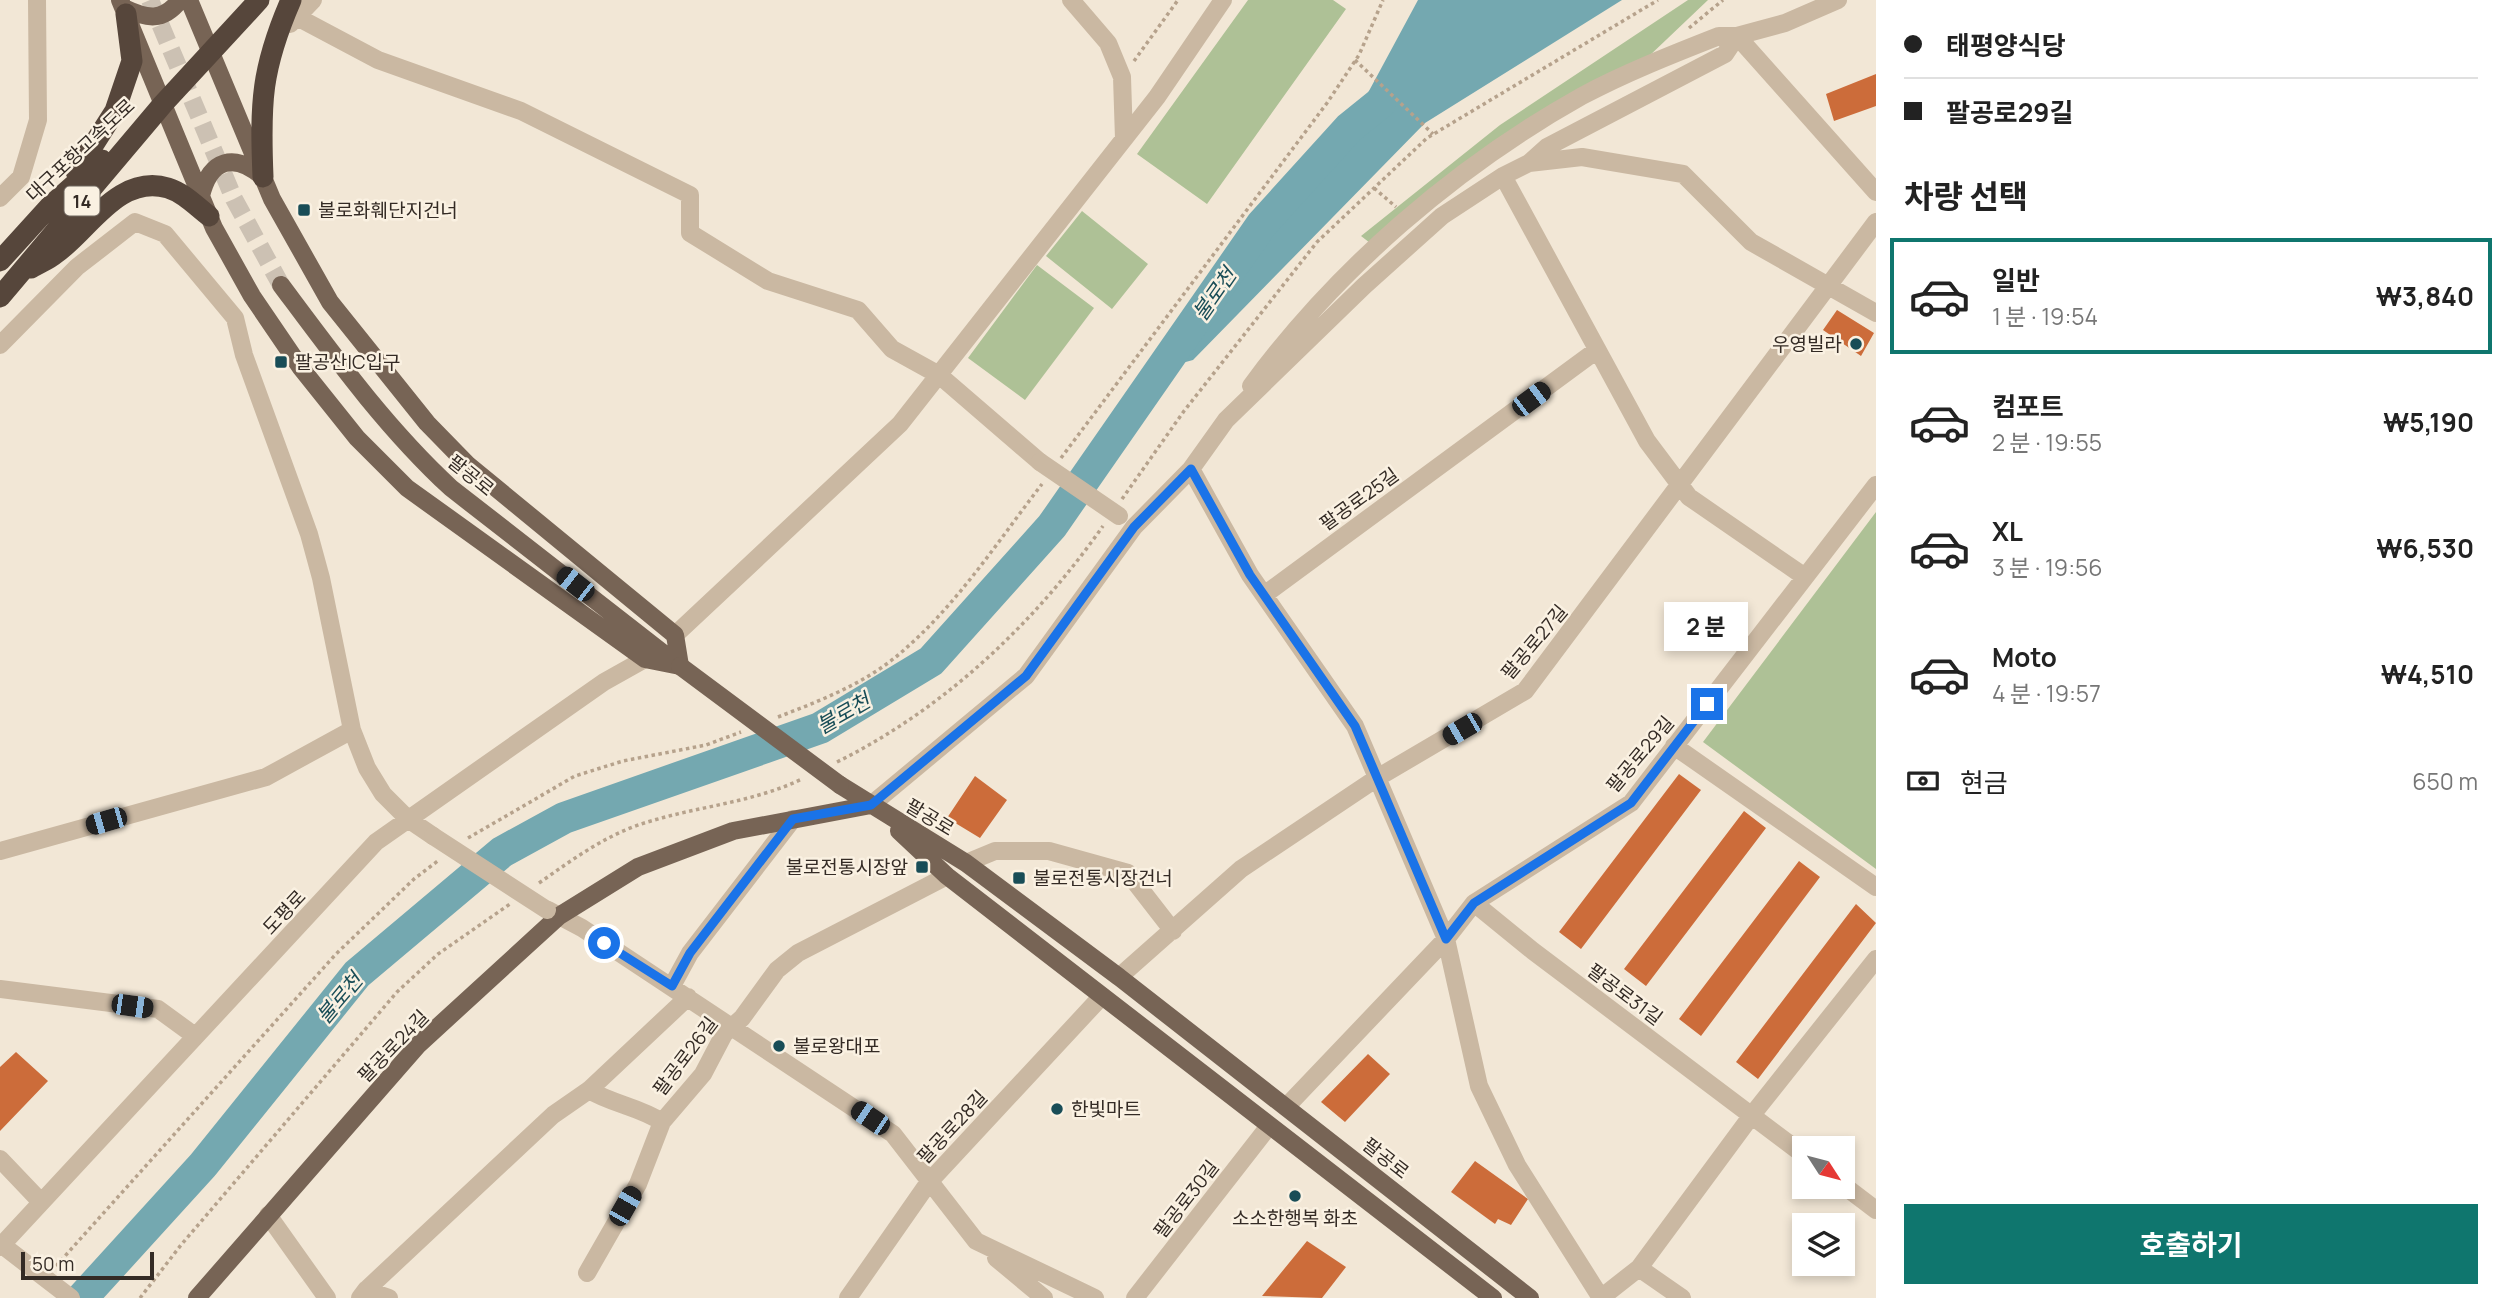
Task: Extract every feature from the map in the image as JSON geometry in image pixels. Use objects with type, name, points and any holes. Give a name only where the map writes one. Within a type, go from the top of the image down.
[{"type":"highway","points":[[163,104],[259,0]]},
{"type":"highway","points":[[50,206],[115,111],[132,61],[123,7]]},
{"type":"highway","points":[[263,177],[263,81],[271,45],[294,9]]},
{"type":"highway","name":"대구포항고속도로","points":[[0,261],[50,206],[163,104]]},
{"type":"highway","name":"대구포항고속도로","points":[[0,297],[163,104]]},
{"type":"highway","points":[[20,274],[57,253],[87,222],[115,200],[132,191],[167,188],[205,206]]},
{"type":"main road","points":[[123,7],[150,18],[162,16],[180,0]]},
{"type":"main road","points":[[123,7],[205,206],[258,304],[301,368],[357,438],[407,488],[645,659],[680,666],[675,635],[468,466],[427,423],[331,302],[263,177],[189,0]]},
{"type":"main road","points":[[205,206],[205,180],[224,163],[234,161],[251,167],[263,177]]},
{"type":"main road","name":"팔공로","points":[[281,285],[382,417],[417,457],[451,488],[680,666],[840,785],[966,863],[1119,977],[1531,1298]]},
{"type":"main road","name":"팔공로","points":[[871,805],[947,876],[1493,1298]]},
{"type":"main road","name":"팔공로24길","points":[[197,1298],[418,1045],[553,913],[638,867],[733,831],[871,805]]},
{"type":"street","points":[[0,198],[21,177],[38,120],[37,0]]},
{"type":"street","points":[[294,9],[313,0]]},
{"type":"street","points":[[1071,0],[1108,43],[1122,77],[1124,139]]},
{"type":"street","points":[[675,635],[900,424],[1157,97],[1223,0]]},
{"type":"street","points":[[871,805],[1026,676],[1134,527],[1191,469],[1282,344],[1370,253],[1465,172],[1582,96],[1719,36],[1737,36],[1785,23],[1838,0]]},
{"type":"street","points":[[294,9],[378,60],[521,111],[690,195],[690,233],[768,281],[858,310],[892,349],[939,375],[1048,467],[1134,527]]},
{"type":"street","points":[[1227,420],[1364,286],[1441,216],[1503,176],[1529,163],[1547,147],[1725,54],[1737,36]]},
{"type":"street","points":[[1737,36],[1876,192]]},
{"type":"street","points":[[1529,163],[1582,158],[1683,174],[1751,242],[1876,313]]},
{"type":"street","points":[[1503,176],[1647,441],[1681,487],[1689,497],[1805,577]]},
{"type":"street","points":[[0,345],[77,267],[135,222],[165,234],[235,318],[244,355],[312,545],[352,730],[375,783],[408,819],[433,836],[672,986],[893,1133],[976,1241],[1044,1298]]},
{"type":"street","name":"팔공로27길","points":[[1119,977],[1241,869],[1377,778],[1525,691],[1681,487],[1876,222]]},
{"type":"street","points":[[235,318],[258,304]]},
{"type":"street","name":"팔공로25길","points":[[1264,595],[1597,350]]},
{"type":"street","points":[[1191,469],[1203,495],[1264,595],[1355,726],[1446,939],[1479,1086],[1517,1165],[1602,1297],[1639,1268],[1752,1115],[1876,959]]},
{"type":"street","name":"팔공로29길","points":[[1286,1107],[1446,939],[1474,903],[1631,803],[1876,485]]},
{"type":"street","name":"도평로","points":[[1,1246],[376,842],[604,682],[645,659]]},
{"type":"street","points":[[0,851],[266,777],[352,730]]},
{"type":"street","points":[[1674,746],[1876,887]]},
{"type":"street","points":[[672,986],[690,953],[793,819]]},
{"type":"street","points":[[966,863],[995,851],[1049,852],[1128,873],[1173,931]]},
{"type":"street","name":"팔공로26길","points":[[587,1273],[638,1184],[662,1122],[703,1074],[724,1034],[787,960],[947,876]]},
{"type":"street","name":"팔공로31길","points":[[1474,903],[1533,951],[1792,1146]]},
{"type":"street","points":[[0,989],[158,1010],[195,1036]]},
{"type":"street","name":"팔공로28길","points":[[848,1298],[929,1182],[1102,996]]},
{"type":"street","points":[[363,1294],[553,1115],[589,1090],[688,997]]},
{"type":"street","points":[[589,1090],[605,1100],[650,1114],[662,1122]]},
{"type":"street","name":"팔공로30길","points":[[1135,1298],[1269,1126]]},
{"type":"street","points":[[0,1159],[41,1202]]},
{"type":"street","points":[[1855,1194],[1876,1210]]},
{"type":"street","points":[[268,1216],[327,1298]]},
{"type":"street","points":[[976,1241],[1095,1298]]},
{"type":"street","points":[[1,1246],[71,1298]]},
{"type":"street","points":[[1639,1268],[1682,1298]]},
{"type":"street","points":[[363,1294],[389,1298]]},
{"type":"path","points":[[1122,77],[1178,0]]},
{"type":"path","points":[[768,721],[858,682],[905,650],[948,604],[1048,467],[1269,184],[1355,60],[1383,0]]},
{"type":"path","points":[[1184,411],[1317,242],[1433,134],[1657,0]]},
{"type":"path","points":[[1355,60],[1433,134]]},
{"type":"path","points":[[1374,188],[1401,211]]},
{"type":"path","points":[[464,841],[575,776],[623,761],[706,745],[743,731]]},
{"type":"path","points":[[50,1274],[62,1255],[336,954],[414,879],[444,856]]},
{"type":"green space","points":[[1248,0],[1333,0],[1346,9],[1207,204],[1137,154]]},
{"type":"green space","points":[[1688,0],[1708,0],[1626,78],[1576,94],[1374,246],[1361,236],[1500,125]]},
{"type":"green space","points":[[1082,211],[1148,264],[1112,309],[1046,256]]},
{"type":"green space","points":[[1037,265],[1094,308],[1025,400],[968,358]]},
{"type":"green space","points":[[1876,512],[1876,869],[1703,742]]},
{"type":"water","points":[[1418,0],[1622,0],[1425,123],[1193,360],[1160,369],[1262,224],[1349,128]]},
{"type":"building","points":[[1876,74],[1876,106],[1834,121],[1826,94]]},
{"type":"building","name":"우영빌라","points":[[1837,310],[1874,333],[1861,356],[1823,330]]},
{"type":"building","points":[[1679,774],[1701,790],[1581,949],[1559,932]]},
{"type":"building","points":[[975,776],[1007,800],[980,838],[947,818]]},
{"type":"building","points":[[1744,811],[1766,828],[1646,986],[1624,969]]},
{"type":"building","points":[[1799,861],[1820,877],[1701,1036],[1679,1019]]},
{"type":"building","points":[[1856,904],[1876,923],[1758,1079],[1736,1062]]},
{"type":"building","points":[[16,1052],[48,1081],[0,1131],[0,1067]]},
{"type":"building","points":[[1368,1054],[1390,1074],[1345,1122],[1321,1102]]},
{"type":"building","points":[[1475,1161],[1528,1199],[1511,1225],[1498,1219],[1495,1224],[1451,1192]]},
{"type":"building","points":[[1307,1241],[1346,1267],[1322,1298],[1262,1296]]},
{"type":"waterway","name":"불로천","points":[[82,1298],[203,1165],[357,974],[502,852],[564,818],[820,728],[931,661],[1052,526],[1262,224],[1349,128],[1380,103]]},
{"type":"tunnel","points":[[150,0],[234,199],[281,285]]},
{"type":"place","name":"불로화훼단지건너","points":[[304,210]]},
{"type":"place","name":"우영빌라","points":[[1856,344]]},
{"type":"place","name":"팔공산IC입구","points":[[281,362]]},
{"type":"place","name":"불로전통시장앞","points":[[922,867]]},
{"type":"place","name":"불로전통시장건너","points":[[1019,878]]},
{"type":"place","name":"불로왕대포","points":[[779,1046]]},
{"type":"place","name":"한빛마트","points":[[1057,1109]]},
{"type":"place","name":"소소한행복 화초","points":[[1295,1196]]},
{"type":"route","points":[[604,943],[672,986],[690,953],[793,819],[871,805],[1026,676],[1134,527],[1191,469],[1203,495],[1250,575],[1355,726],[1446,939],[1474,903],[1631,803],[1707,704]]}]
